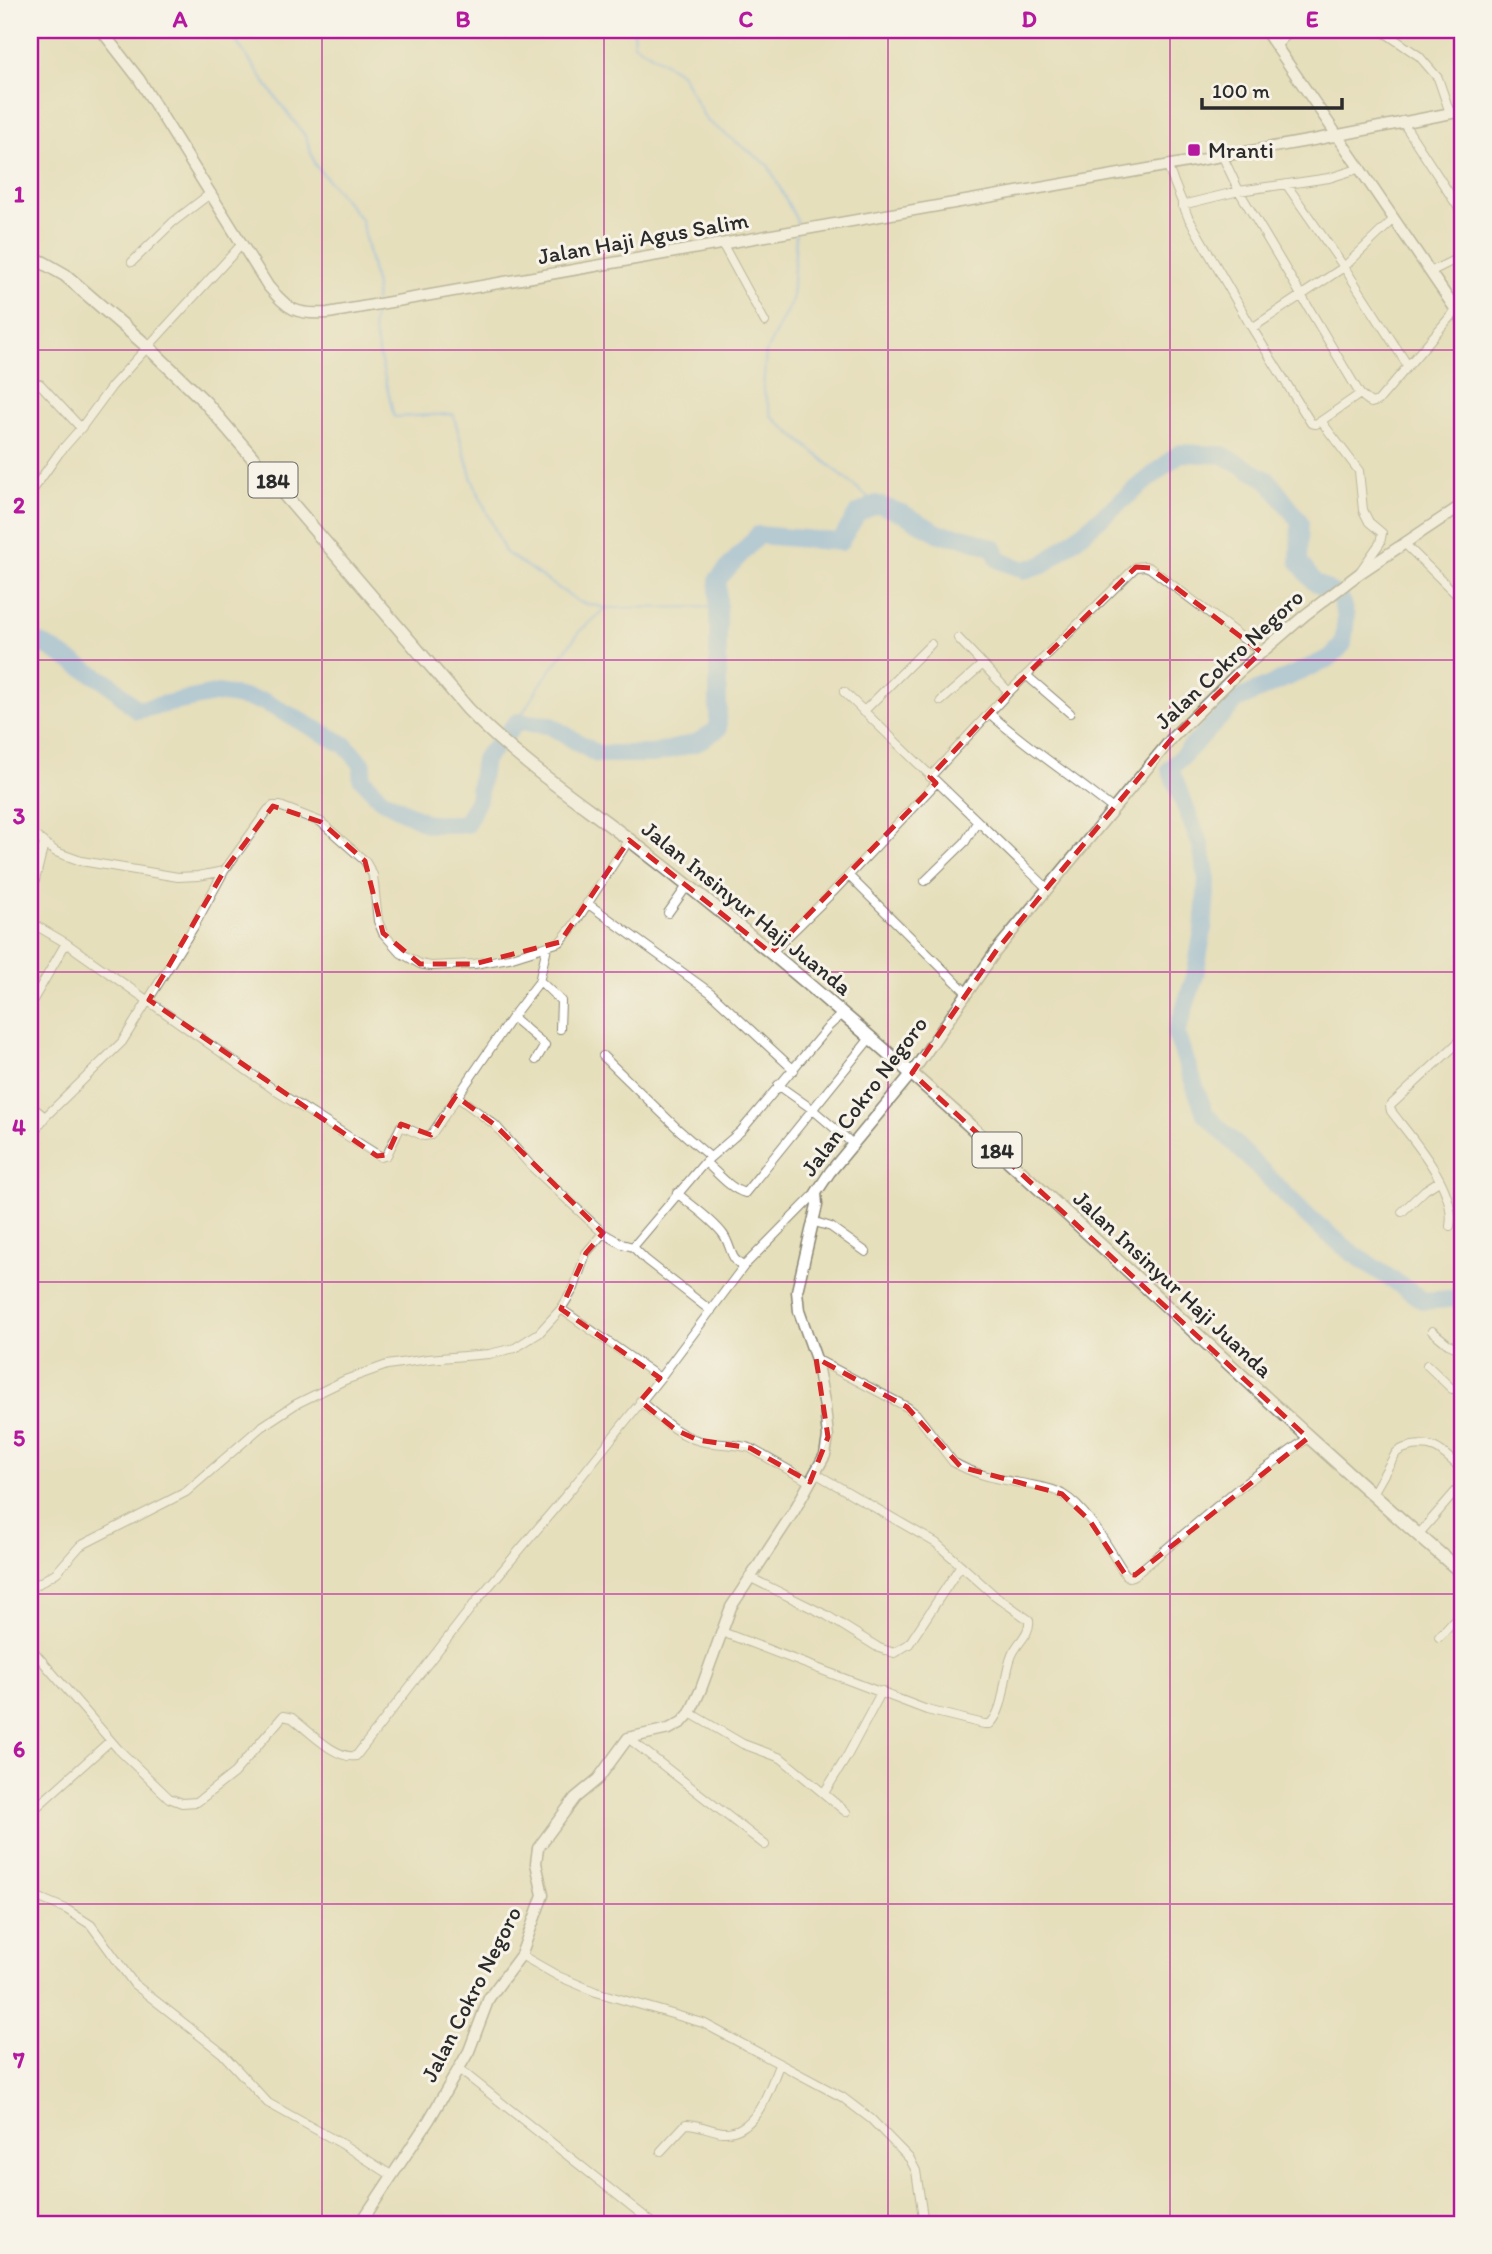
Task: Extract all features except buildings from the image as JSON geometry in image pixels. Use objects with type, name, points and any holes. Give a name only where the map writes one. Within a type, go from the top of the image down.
[{"type":"main road","name":"Jalan Insinyur Haji Juanda","points":[[30,257],[65,275],[205,401],[490,732],[771,953],[871,1037],[1308,1438],[1462,1573]]},
{"type":"street","name":"Jalan Haji Agus Salim","points":[[101,30],[139,79],[268,285],[282,302],[303,314],[327,313],[394,302],[723,245],[1462,111]]},
{"type":"street","points":[[1222,155],[1239,191],[1360,394],[1371,402],[1378,401],[1459,314],[1265,30]]},
{"type":"street","points":[[1276,46],[1292,30]]},
{"type":"street","points":[[1381,30],[1419,56],[1438,78],[1450,113]]},
{"type":"street","points":[[1402,121],[1462,213]]},
{"type":"street","points":[[1167,165],[1182,205],[1305,417],[1312,424],[1321,421],[1360,394]]},
{"type":"street","points":[[1182,205],[1239,191],[1329,178],[1361,168]]},
{"type":"street","points":[[1286,184],[1408,366]]},
{"type":"street","points":[[132,262],[173,222],[211,193]]},
{"type":"street","points":[[1252,328],[1344,267],[1394,219]]},
{"type":"street","points":[[30,494],[113,386],[242,244]]},
{"type":"street","points":[[723,245],[765,322]]},
{"type":"street","points":[[1430,272],[1462,256]]},
{"type":"street","points":[[40,384],[81,428]]},
{"type":"street","points":[[1321,421],[1359,471],[1363,510],[1369,522],[1382,533],[1380,543],[1360,573]]},
{"type":"street","name":"Jalan Cokro Negoro","points":[[690,1713],[731,1607],[794,1511],[825,1455],[828,1437],[825,1407],[816,1359],[799,1311],[797,1291],[817,1205],[816,1193],[912,1073],[996,951],[1173,737],[1261,652],[1305,615],[1345,583],[1462,505]]},
{"type":"street","points":[[1404,543],[1462,600]]},
{"type":"street","points":[[771,953],[849,876],[1009,692],[1121,581],[1140,566],[1150,568],[1261,652]]},
{"type":"street","points":[[958,638],[1009,692]]},
{"type":"street","points":[[863,712],[931,643]]},
{"type":"street","points":[[941,701],[983,664]]},
{"type":"street","points":[[1026,676],[1070,713]]},
{"type":"street","points":[[844,692],[1047,888]]},
{"type":"street","points":[[989,713],[1019,740],[1113,809]]},
{"type":"street","points":[[30,1137],[45,1117],[113,1053],[193,928],[224,871],[273,806],[280,806],[321,822],[366,861],[373,875],[377,921],[391,944],[409,958],[431,966],[509,958],[560,942],[566,937],[629,840]]},
{"type":"street","points":[[925,881],[965,842],[977,822]]},
{"type":"street","points":[[30,832],[68,858],[178,877],[224,871]]},
{"type":"street","points":[[30,901],[44,843]]},
{"type":"street","points":[[849,876],[966,992]]},
{"type":"street","points":[[668,913],[687,886]]},
{"type":"street","points":[[587,903],[711,993],[794,1070]]},
{"type":"street","points":[[30,922],[66,943],[149,1000],[276,1091],[381,1157],[387,1155],[401,1126],[424,1136],[431,1135],[456,1096],[540,981],[547,947]]},
{"type":"street","points":[[30,1005],[66,943]]},
{"type":"street","points":[[540,981],[561,1002],[560,1029]]},
{"type":"street","points":[[633,1247],[707,1159],[741,1130],[843,1013]]},
{"type":"street","points":[[512,1017],[545,1045],[536,1060]]},
{"type":"street","points":[[603,1056],[730,1185],[744,1194],[871,1037]]},
{"type":"street","points":[[1450,1226],[1451,1208],[1439,1181],[1428,1160],[1390,1106],[1461,1041]]},
{"type":"street","points":[[778,1085],[812,1109],[853,1144]]},
{"type":"street","points":[[456,1096],[495,1125],[531,1166],[603,1233],[633,1247],[711,1311]]},
{"type":"street","points":[[30,1105],[45,1117]]},
{"type":"street","points":[[1402,1212],[1439,1181]]},
{"type":"street","points":[[677,1193],[724,1235],[736,1263],[744,1266]]},
{"type":"street","points":[[30,1647],[110,1741],[169,1798],[181,1804],[197,1802],[234,1773],[283,1716],[292,1718],[336,1753],[356,1756],[474,1604],[660,1378],[744,1266],[816,1193]]},
{"type":"street","points":[[812,1221],[831,1227],[866,1252]]},
{"type":"street","points":[[30,1589],[57,1572],[80,1545],[186,1492],[261,1427],[296,1405],[345,1380],[387,1365],[489,1354],[515,1348],[539,1333],[561,1309],[574,1288],[586,1254],[603,1233]]},
{"type":"street","points":[[561,1309],[660,1378]]},
{"type":"street","points":[[1433,1331],[1448,1344],[1462,1350]]},
{"type":"street","points":[[816,1359],[907,1407],[916,1414],[953,1462],[961,1467],[1062,1494],[1090,1521],[1129,1577],[1135,1575],[1240,1488],[1308,1438]]},
{"type":"street","points":[[1427,1365],[1452,1389],[1455,1390],[1462,1384]]},
{"type":"street","points":[[640,1401],[676,1430],[688,1436],[750,1448],[926,1537],[1030,1623],[1011,1657],[996,1716],[990,1724],[980,1724],[927,1710],[722,1632]]},
{"type":"street","points":[[1372,1494],[1396,1453],[1402,1448],[1423,1444],[1434,1446],[1462,1469]]},
{"type":"street","points":[[1418,1535],[1462,1484]]},
{"type":"street","points":[[749,1577],[826,1615],[879,1648],[894,1653],[908,1644],[961,1565]]},
{"type":"street","points":[[1439,1637],[1462,1611]]},
{"type":"street","points":[[824,1793],[853,1747],[882,1691]]},
{"type":"street","points":[[628,1738],[669,1729],[682,1722],[690,1713],[743,1744],[781,1758],[846,1812]]},
{"type":"street","points":[[628,1738],[765,1845]]},
{"type":"street","name":"Jalan Cokro Negoro","points":[[360,2224],[429,2120],[474,2041],[489,1998],[521,1955],[543,1895],[536,1863],[538,1849],[575,1798],[598,1779],[628,1738]]},
{"type":"street","points":[[30,1813],[110,1741]]},
{"type":"street","points":[[30,1894],[66,1909],[91,1925],[134,1984],[222,2053],[268,2103],[391,2175]]},
{"type":"street","points":[[521,1955],[558,1976],[596,1992],[703,2023],[779,2066],[842,2097],[871,2119],[914,2165],[923,2224]]},
{"type":"street","points":[[661,2151],[686,2124],[701,2125],[719,2132],[739,2130],[763,2103],[779,2066]]},
{"type":"street","points":[[460,2068],[654,2224]]},
{"type":"highlighted area","points":[[1136,567],[1150,568],[1261,652],[1173,737],[1047,888],[996,951],[912,1073],[1308,1438],[1135,1575],[1125,1574],[1090,1521],[1062,1494],[961,1467],[907,1407],[816,1358],[828,1437],[810,1482],[750,1448],[698,1440],[676,1430],[640,1401],[660,1378],[561,1309],[586,1253],[603,1233],[495,1125],[456,1096],[431,1135],[401,1124],[387,1155],[377,1156],[149,1000],[224,871],[273,806],[321,822],[365,861],[383,933],[420,964],[474,964],[560,942],[629,840],[771,953],[936,783],[930,777],[1007,694]]},
{"type":"waterway","points":[[228,30],[306,137],[315,165],[361,219],[376,287],[375,301]]},
{"type":"waterway","points":[[633,30],[634,44],[681,73],[706,120],[768,165],[797,221],[797,228]]},
{"type":"waterway","points":[[796,235],[792,300],[766,352],[763,389],[772,417],[876,504]]},
{"type":"waterway","points":[[375,308],[373,328],[394,417],[453,414],[472,479],[505,552],[579,602],[606,608],[718,607]]},
{"type":"waterway","points":[[30,647],[41,643],[110,684],[137,710],[219,693],[265,702],[345,745],[363,765],[361,778],[381,799],[428,824],[466,824],[478,799],[484,759],[517,722],[549,725],[597,754],[653,754],[696,743],[718,729],[718,579],[758,535],[840,542],[857,514],[876,504],[902,513],[940,534],[966,538],[994,548],[999,560],[1024,570],[1043,565],[1180,453],[1223,455],[1268,480],[1300,522],[1299,562],[1314,582],[1340,597],[1346,617],[1343,644],[1330,658],[1237,700],[1170,769],[1201,846],[1207,880],[1203,930],[1195,976],[1176,1034],[1205,1114],[1310,1219],[1352,1253],[1424,1301],[1462,1298]]},
{"type":"waterway","points":[[517,722],[544,679],[580,631],[606,608]]},
{"type":"place","name":"Mranti","points":[[1194,150]]}]
